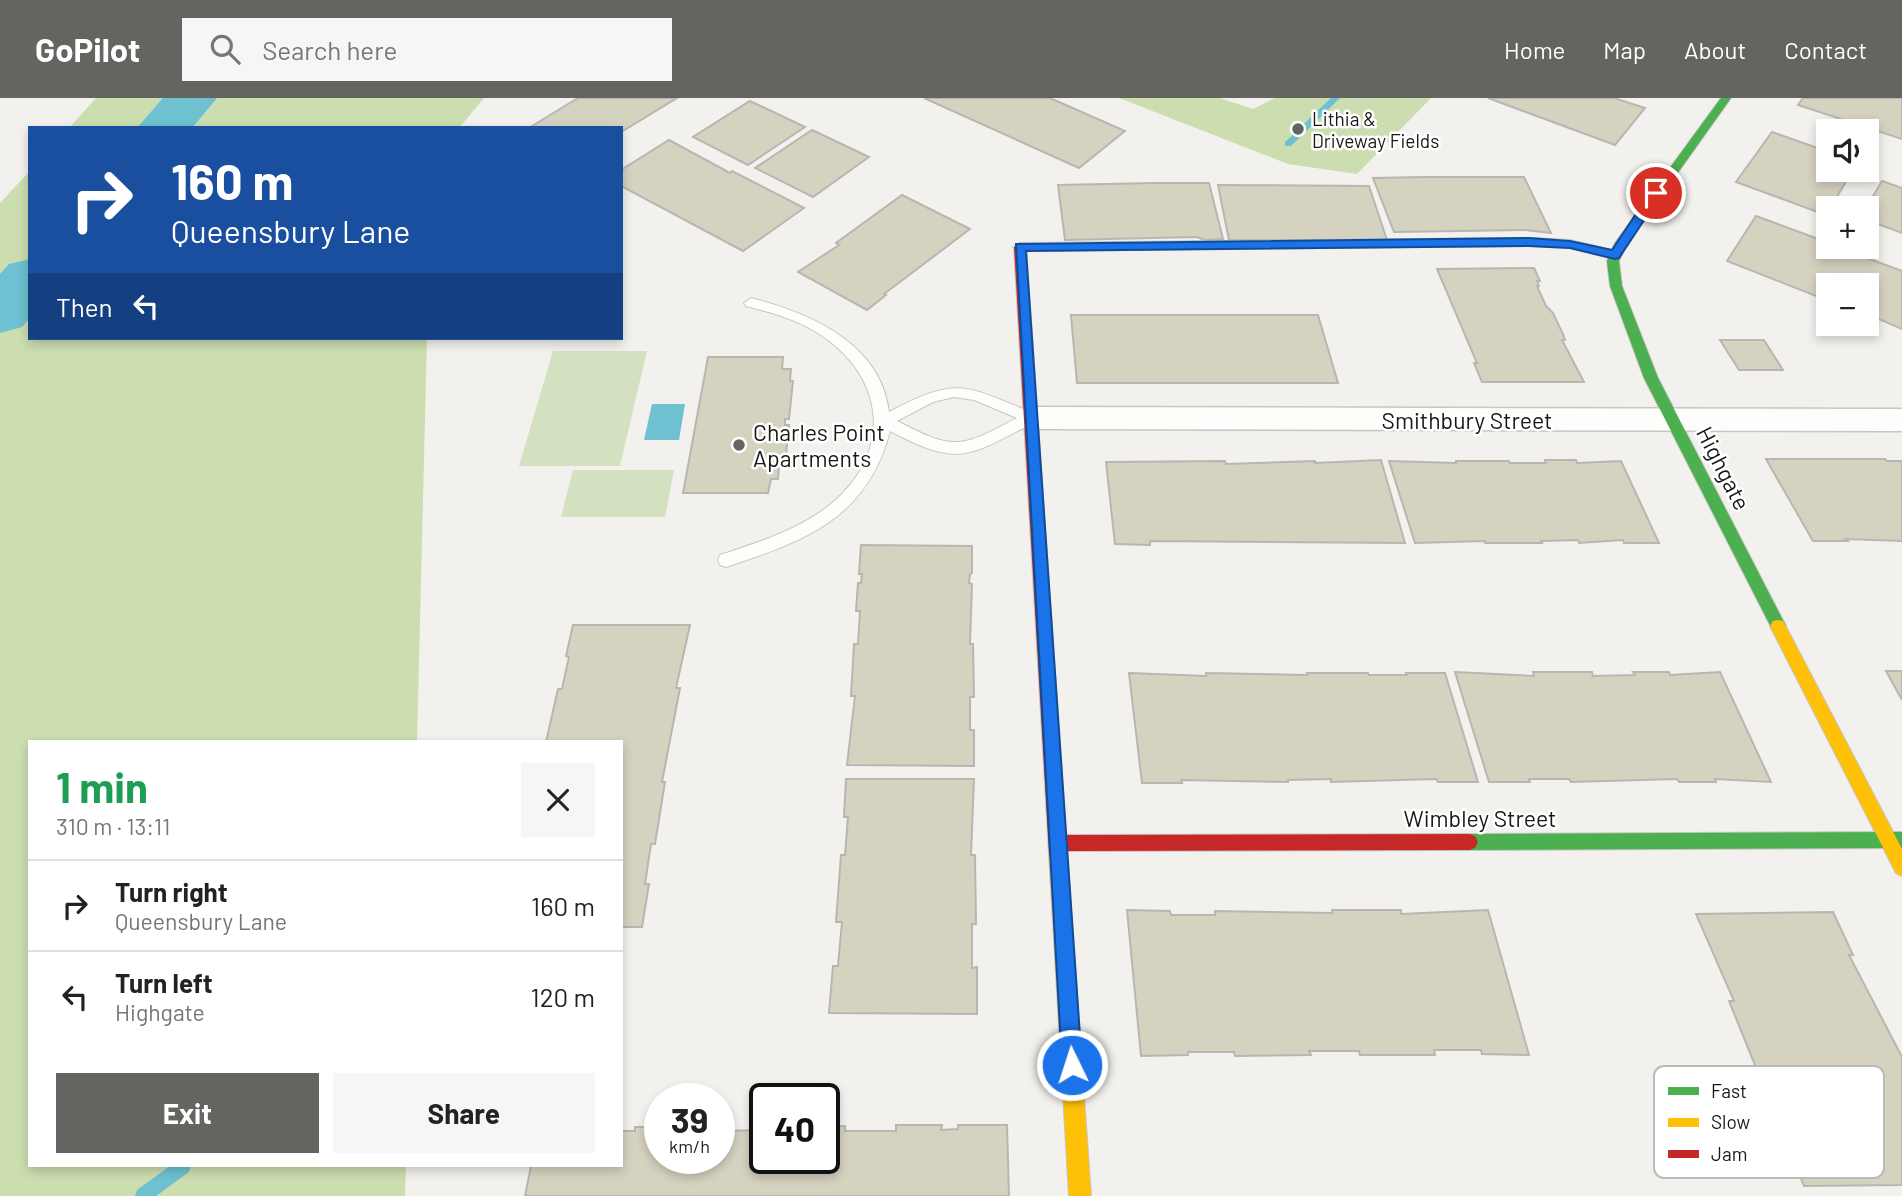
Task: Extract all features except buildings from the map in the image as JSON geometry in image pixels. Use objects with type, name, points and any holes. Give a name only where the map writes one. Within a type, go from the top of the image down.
[{"type":"street","points":[[1615,255],[1669,174],[1726,98]]},
{"type":"street","points":[[1020,247],[1080,1196]]},
{"type":"street","name":"Highgate","points":[[1615,255],[1613,268],[1621,302],[1651,378],[1895,840],[1902,867]]},
{"type":"street","name":"Smithbury Street","points":[[1031,418],[1902,420]]},
{"type":"street","name":"Wimbley Street","points":[[1059,843],[1895,840]]},
{"type":"lane","points":[[1020,247],[1529,242],[1570,244],[1615,255]]},
{"type":"lane","points":[[726,560],[791,539],[832,511],[852,493],[874,462],[885,430],[882,401],[864,363],[832,335],[783,310],[751,303]]},
{"type":"lane","points":[[884,421],[931,397],[955,392],[967,393],[1031,418]]},
{"type":"lane","points":[[884,421],[936,446],[956,450],[975,445],[1031,418]]},
{"type":"green space","points":[[96,98],[484,98],[461,126],[71,126]]},
{"type":"green space","points":[[1119,98],[1220,98],[1253,109],[1275,98],[1431,98],[1357,174],[1288,164]]},
{"type":"green space","points":[[28,173],[28,340],[427,340],[417,740],[28,740],[28,1167],[406,1167],[405,1196],[0,1196],[0,203]]},
{"type":"green space","points":[[553,351],[647,351],[620,466],[519,466]]},
{"type":"green space","points":[[573,470],[674,470],[665,517],[561,517]]},
{"type":"water","points":[[652,404],[685,404],[679,440],[644,440]]},
{"type":"waterway","points":[[165,126],[191,98]]},
{"type":"waterway","points":[[1288,144],[1336,98]]},
{"type":"waterway","points":[[0,313],[28,280]]},
{"type":"waterway","points":[[143,1196],[182,1167]]},
{"type":"traffic: fast","points":[[1726,98],[1619,246],[1613,261],[1616,286],[1651,378],[1778,626]]},
{"type":"traffic: fast","points":[[1469,842],[1902,840]]},
{"type":"traffic: slow","points":[[1778,626],[1902,867]]},
{"type":"traffic: slow","points":[[1058,854],[1080,1196]]},
{"type":"traffic: jam","points":[[1020,247],[1058,854]]},
{"type":"traffic: jam","points":[[1058,843],[1469,842]]},
{"type":"place","name":"Lithia & Driveway Fields","points":[[1298,129]]},
{"type":"place","name":"Charles Point Apartments","points":[[739,445]]},
{"type":"route","points":[[1072,1065],[1020,247],[1529,242],[1570,244],[1615,255],[1656,193]]}]
